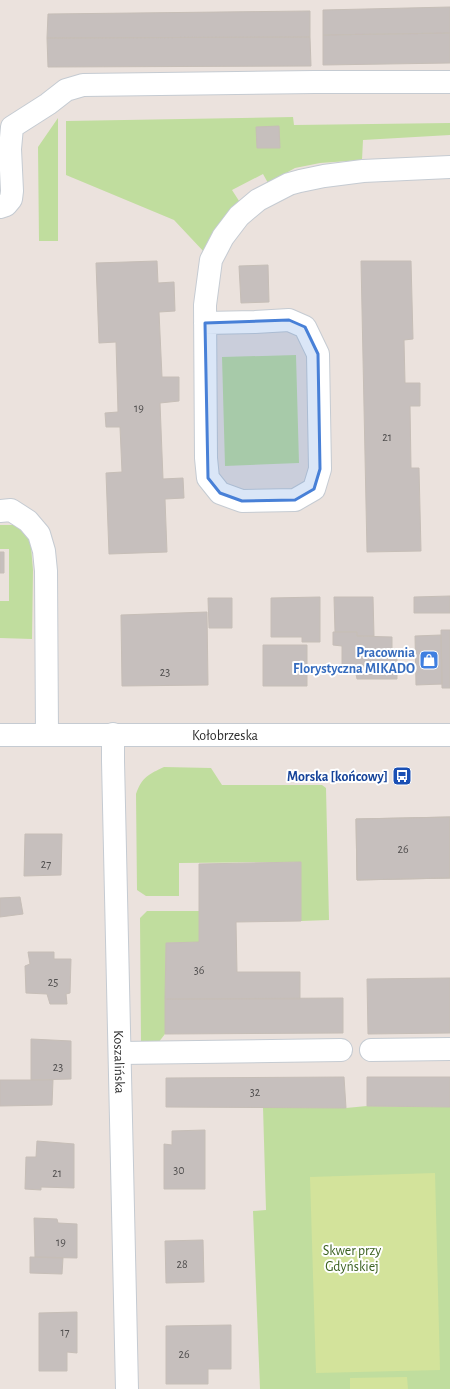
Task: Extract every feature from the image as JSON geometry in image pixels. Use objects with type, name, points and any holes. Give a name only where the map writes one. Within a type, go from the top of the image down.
[{"type":"street","points":[[0,207],[6,205],[11,198],[12,191],[10,149],[6,127],[48,104],[66,90],[83,85],[450,82]]},
{"type":"street","points":[[205,323],[289,320],[305,327],[318,354],[320,469],[314,489],[295,500],[242,501],[220,492],[208,478],[206,458],[205,323],[205,305],[211,260],[223,237],[239,216],[258,200],[289,184],[324,176],[363,171],[450,167]]},
{"type":"street","points":[[0,511],[12,510],[28,520],[39,534],[44,551],[46,571],[48,735]]},
{"type":"street","name":"Koszalińska","points":[[114,734],[113,761],[127,1389]]},
{"type":"street","name":"Kołobrzeska","points":[[0,735],[450,735]]},
{"type":"street","points":[[371,1050],[450,1049]]},
{"type":"street","points":[[120,1053],[341,1050]]},
{"type":"highlighted area","points":[[289,320],[305,327],[318,354],[320,469],[314,489],[295,500],[242,501],[220,493],[208,478],[205,323]]},
{"type":"green space","points":[[293,117],[294,125],[450,123],[450,135],[363,140],[362,160],[320,163],[295,168],[268,183],[263,174],[232,190],[241,204],[205,253],[174,220],[66,175],[66,121]]},
{"type":"green space","points":[[58,118],[58,241],[39,241],[38,147]]},
{"type":"green space","points":[[296,355],[299,463],[225,466],[222,357]]},
{"type":"green space","points":[[0,525],[16,525],[29,539],[33,570],[32,639],[0,638],[0,601],[9,601],[9,549],[0,549]]},
{"type":"green space","points":[[164,767],[211,768],[222,785],[322,785],[326,788],[329,920],[301,921],[301,862],[179,863],[179,896],[146,896],[137,890],[136,794],[138,788],[147,777]]},
{"type":"green space","points":[[147,911],[199,911],[199,942],[166,943],[165,1034],[158,1043],[141,1043],[140,918]]},
{"type":"green space","name":"Skwer przy Gdyńskiej","points":[[367,1106],[450,1107],[450,1389],[260,1389],[253,1211],[266,1210],[263,1107],[346,1108]]},
{"type":"green space","points":[[435,1173],[440,1370],[316,1373],[310,1177]]},
{"type":"green space","points":[[407,1377],[408,1389],[350,1389],[350,1378]]},
{"type":"building","points":[[450,7],[450,33],[323,35],[323,10]]},
{"type":"building","points":[[310,11],[310,37],[47,38],[48,14]]},
{"type":"building","points":[[450,33],[450,63],[323,65],[323,35]]},
{"type":"building","points":[[310,37],[311,66],[48,67],[47,38]]},
{"type":"building","points":[[279,126],[280,148],[257,148],[256,127]]},
{"type":"building","points":[[157,261],[158,283],[174,282],[175,311],[159,312],[162,377],[179,377],[179,401],[160,403],[163,479],[183,478],[184,498],[165,499],[167,552],[109,554],[106,473],[122,472],[120,427],[106,427],[105,413],[118,412],[116,342],[99,343],[96,263]]},
{"type":"building","points":[[361,261],[411,261],[413,339],[404,340],[405,383],[420,383],[420,406],[410,406],[411,468],[419,468],[421,551],[367,552]]},
{"type":"building","points":[[268,265],[269,302],[241,303],[239,266]]},
{"type":"building","points":[[0,552],[4,552],[4,573],[0,573]]},
{"type":"building","points":[[450,596],[450,613],[414,613],[414,597]]},
{"type":"building","points":[[320,597],[320,642],[302,642],[302,637],[271,637],[271,598]]},
{"type":"building","points":[[334,597],[373,597],[374,636],[357,636],[357,632],[335,632]]},
{"type":"building","points":[[208,598],[232,598],[232,628],[209,628]]},
{"type":"building","points":[[207,612],[208,685],[122,686],[121,615]]},
{"type":"building","points":[[441,630],[450,630],[450,688],[442,688]]},
{"type":"building","points":[[333,632],[357,632],[357,636],[392,637],[392,656],[397,655],[397,679],[357,679],[356,674],[342,674],[342,646],[333,645]]},
{"type":"building","name":"Pracownia Florystyczna MIKADO","points":[[441,635],[442,684],[416,685],[415,636]]},
{"type":"building","points":[[263,645],[307,645],[307,686],[263,686]]},
{"type":"building","points":[[450,817],[450,878],[357,880],[356,819]]},
{"type":"building","points":[[450,817],[450,878],[357,880],[356,819]]},
{"type":"building","points":[[25,834],[62,834],[61,875],[24,876]]},
{"type":"building","points":[[301,862],[301,921],[236,922],[237,972],[300,972],[300,999],[165,999],[166,943],[199,942],[199,864]]},
{"type":"building","points":[[20,897],[23,914],[0,917],[0,898]]},
{"type":"building","points":[[28,952],[54,952],[54,959],[71,959],[70,993],[66,994],[67,1004],[50,1004],[47,994],[26,993],[25,966],[30,964]]},
{"type":"building","points":[[450,978],[450,1033],[368,1034],[367,979]]},
{"type":"building","points":[[343,998],[343,1033],[165,1034],[165,999]]},
{"type":"building","points":[[31,1039],[71,1041],[71,1079],[31,1080]]},
{"type":"building","points":[[344,1077],[346,1108],[166,1107],[166,1078]]},
{"type":"building","points":[[367,1077],[450,1077],[450,1107],[367,1106]]},
{"type":"building","points":[[0,1080],[53,1080],[52,1105],[0,1106]]},
{"type":"building","points":[[205,1130],[205,1189],[164,1189],[164,1144],[172,1145],[172,1131]]},
{"type":"building","points":[[37,1141],[74,1144],[74,1188],[41,1187],[41,1190],[25,1189],[26,1157],[36,1157]]},
{"type":"building","points":[[34,1218],[57,1219],[58,1223],[77,1224],[77,1258],[35,1257]]},
{"type":"building","points":[[203,1240],[204,1282],[166,1283],[165,1241]]},
{"type":"building","points":[[30,1257],[63,1258],[62,1274],[30,1273]]},
{"type":"building","points":[[77,1312],[77,1353],[67,1352],[67,1371],[39,1371],[39,1313]]},
{"type":"building","points":[[231,1325],[231,1369],[208,1369],[208,1384],[166,1384],[166,1326]]},
{"type":"place","name":"Pracownia Florystyczna MIKADO","points":[[429,660]]},
{"type":"place","name":"Morska [końcowy]","points":[[402,776]]}]
